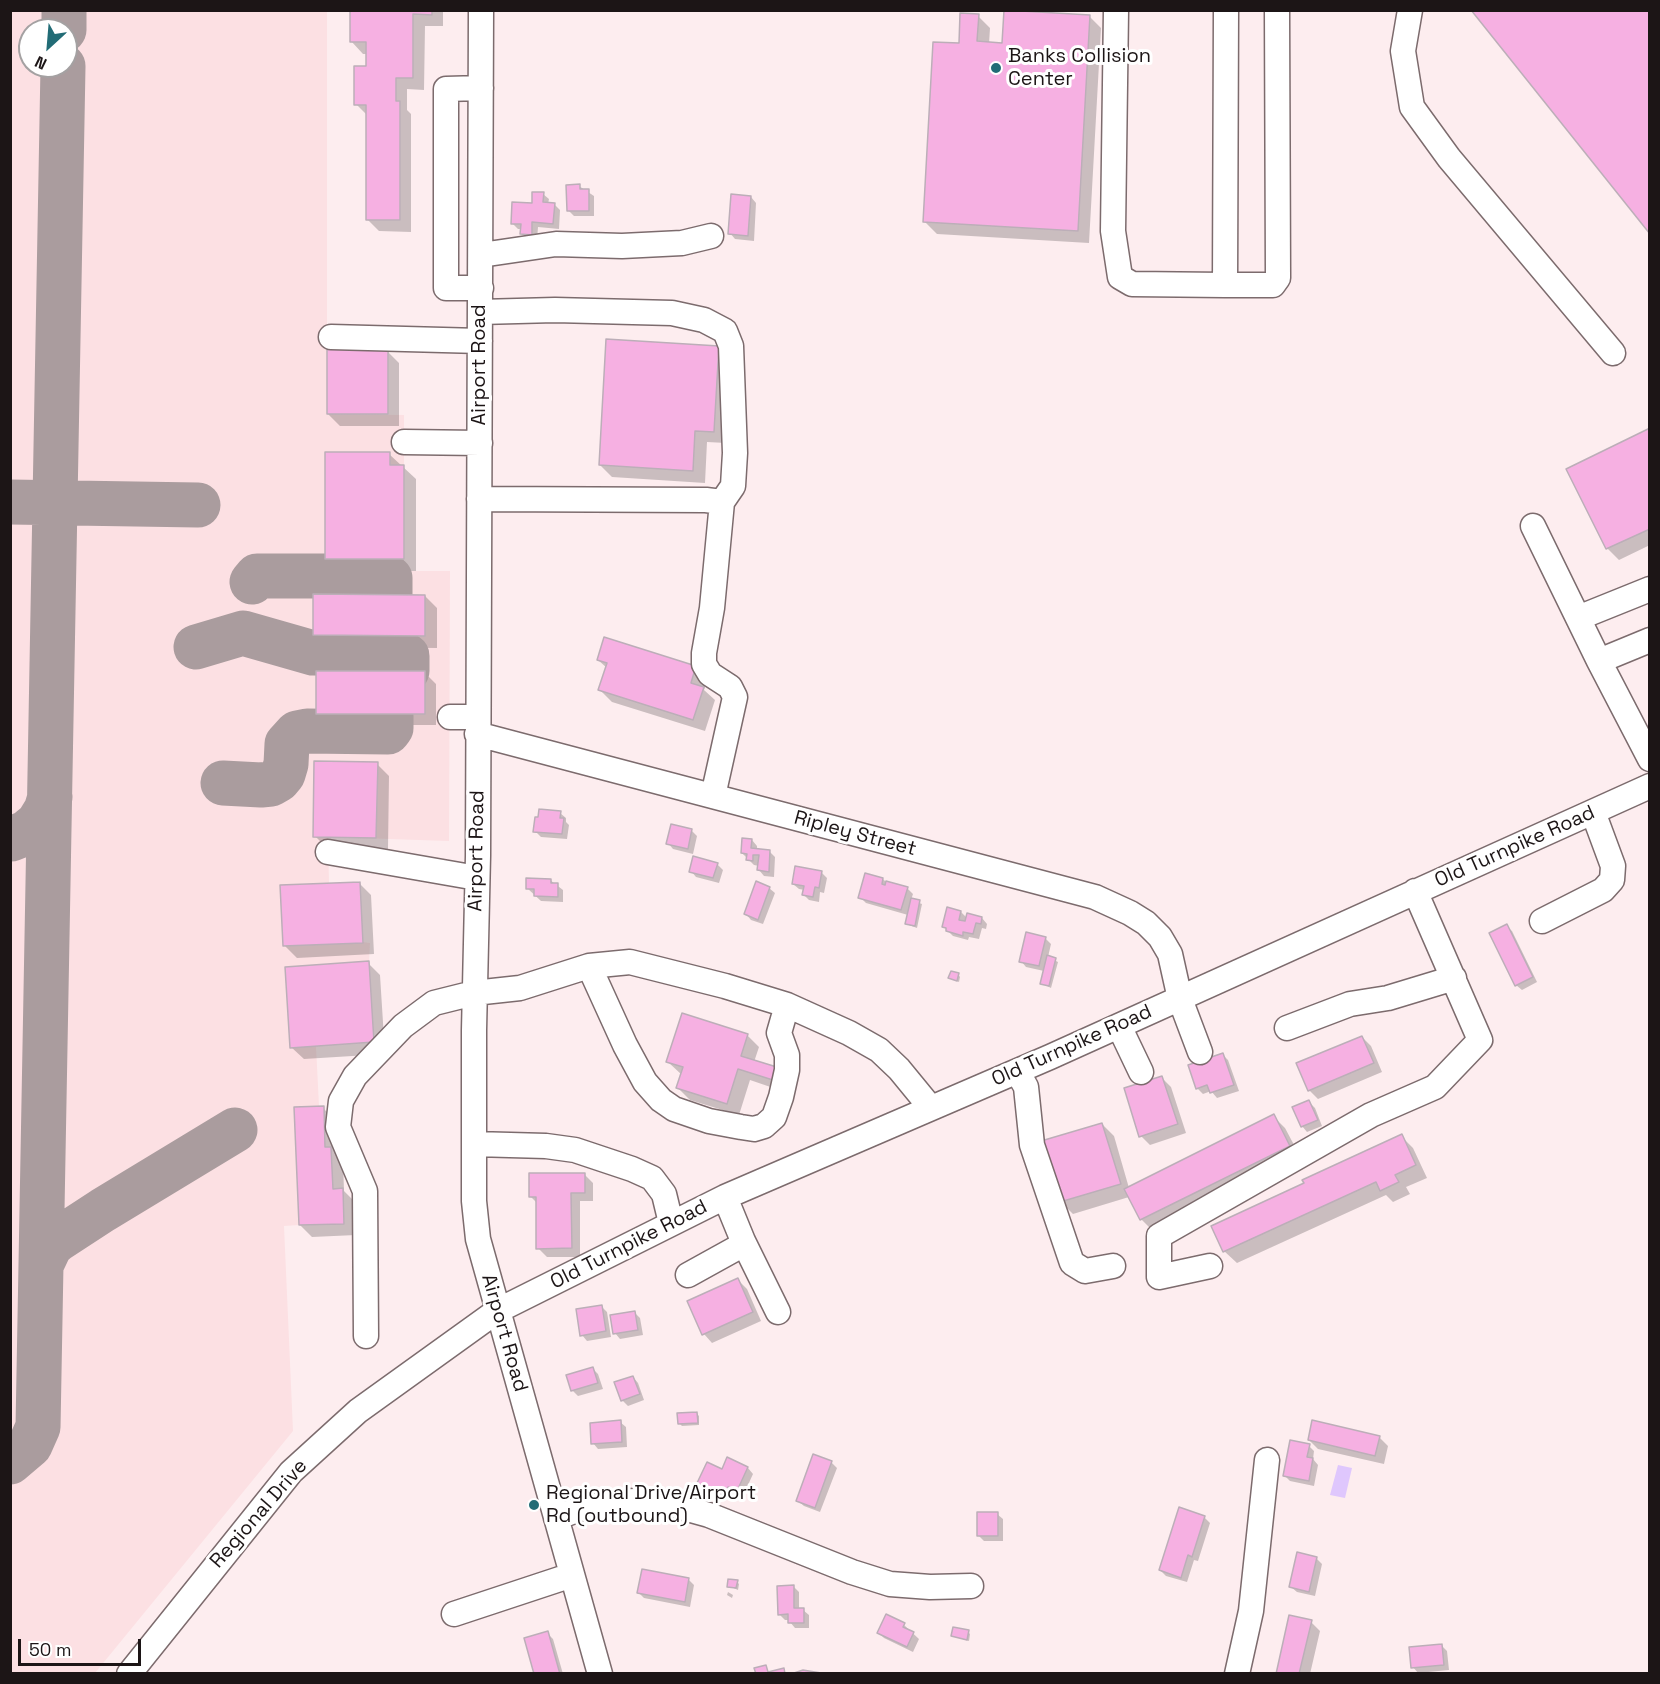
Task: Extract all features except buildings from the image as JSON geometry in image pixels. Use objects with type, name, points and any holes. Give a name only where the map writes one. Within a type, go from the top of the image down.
[{"type":"street","name":"Airport Road","points":[[481,10],[474,1201],[478,1239],[497,1311],[600,1674]]},
{"type":"street","points":[[1116,10],[1113,231],[1120,277],[1132,284],[1225,285],[1273,285],[1278,278],[1277,10]]},
{"type":"street","points":[[1225,285],[1226,10]]},
{"type":"street","points":[[1410,10],[1403,51],[1412,107],[1449,158],[1613,353]]},
{"type":"street","points":[[481,88],[446,88],[446,288],[481,300],[555,310],[672,313],[704,320],[725,331],[731,346],[735,453],[733,486],[722,502],[704,664],[711,674],[730,687],[735,697],[713,796]]},
{"type":"street","points":[[481,255],[556,244],[622,246],[682,243],[711,236]]},
{"type":"street","points":[[331,337],[480,341]]},
{"type":"street","points":[[404,442],[480,443]]},
{"type":"street","points":[[479,499],[706,500],[722,502]]},
{"type":"street","points":[[1533,526],[1599,662],[1650,759]]},
{"type":"street","points":[[1578,618],[1650,589]]},
{"type":"street","points":[[1599,662],[1650,640]]},
{"type":"street","name":"Ripley Street","points":[[450,717],[713,796],[1095,897],[1130,913],[1146,923],[1160,937],[1170,954],[1180,999],[1200,1052]]},
{"type":"street","name":"Old Turnpike Road","points":[[497,1311],[725,1197],[1180,999],[1650,786]]},
{"type":"street","points":[[1542,921],[1603,890],[1612,880],[1613,866],[1593,812]]},
{"type":"street","points":[[328,852],[477,878]]},
{"type":"street","points":[[1210,1266],[1159,1277],[1159,1236],[1371,1115],[1435,1087],[1480,1040],[1415,891]]},
{"type":"street","points":[[366,1336],[365,1191],[338,1127],[341,1101],[355,1076],[403,1026],[434,1003],[474,993],[520,988],[589,966],[630,962],[725,986],[787,1005],[849,1033],[879,1050],[899,1069],[931,1108]]},
{"type":"street","points":[[589,966],[625,1046],[645,1082],[661,1100],[674,1109],[754,1130],[764,1126],[774,1117],[781,1097],[787,1070],[787,1055],[779,1033],[787,1005]]},
{"type":"street","points":[[1287,1028],[1350,1004],[1388,998],[1454,978]]},
{"type":"street","points":[[1119,1026],[1141,1072]]},
{"type":"street","points":[[1017,1071],[1026,1087],[1032,1145],[1072,1263],[1085,1271],[1113,1266]]},
{"type":"street","points":[[474,1144],[546,1146],[575,1150],[632,1169],[651,1178],[664,1194],[671,1223]]},
{"type":"street","points":[[725,1197],[744,1244],[778,1312]]},
{"type":"street","points":[[688,1275],[744,1244]]},
{"type":"street","name":"Regional Drive","points":[[129,1674],[291,1472],[358,1411],[497,1311]]},
{"type":"street","points":[[1237,1674],[1251,1611],[1267,1460]]},
{"type":"street","points":[[556,1518],[582,1508],[617,1502],[635,1501],[673,1505],[709,1515],[852,1572],[890,1584],[930,1587],[971,1586]]},
{"type":"street","points":[[454,1614],[572,1575]]},
{"type":"shaded area","points":[[11,11],[327,11],[327,414],[404,415],[404,571],[450,571],[449,841],[328,837],[329,883],[360,882],[363,942],[370,943],[374,1042],[316,1046],[319,1106],[294,1107],[299,1225],[284,1226],[293,1431],[95,1673],[11,1674]]},
{"type":"shaded area","points":[[1338,1465],[1352,1468],[1345,1498],[1330,1495]]},
{"type":"taxiway","points":[[64,10],[64,18]]},
{"type":"taxiway","points":[[10,1462],[30,1445],[38,1427],[63,78]]},
{"type":"taxiway","points":[[10,502],[198,505]]},
{"type":"taxiway","points":[[252,582],[257,576],[386,576],[390,578],[390,594]]},
{"type":"taxiway","points":[[196,647],[243,633],[313,653],[404,654],[407,656],[407,671]]},
{"type":"taxiway","points":[[223,783],[261,785],[271,784],[278,780],[286,764],[287,744],[297,733],[307,731],[388,732],[391,728],[391,716]]},
{"type":"taxiway","points":[[11,839],[26,833],[38,823],[46,810],[50,797]]},
{"type":"taxiway","points":[[41,1265],[50,1246],[57,1240],[235,1130]]},
{"type":"place","name":"Banks Collision Center","points":[[996,68]]},
{"type":"place","name":"Regional Drive/Airport Rd (outbound)","points":[[534,1505]]}]
